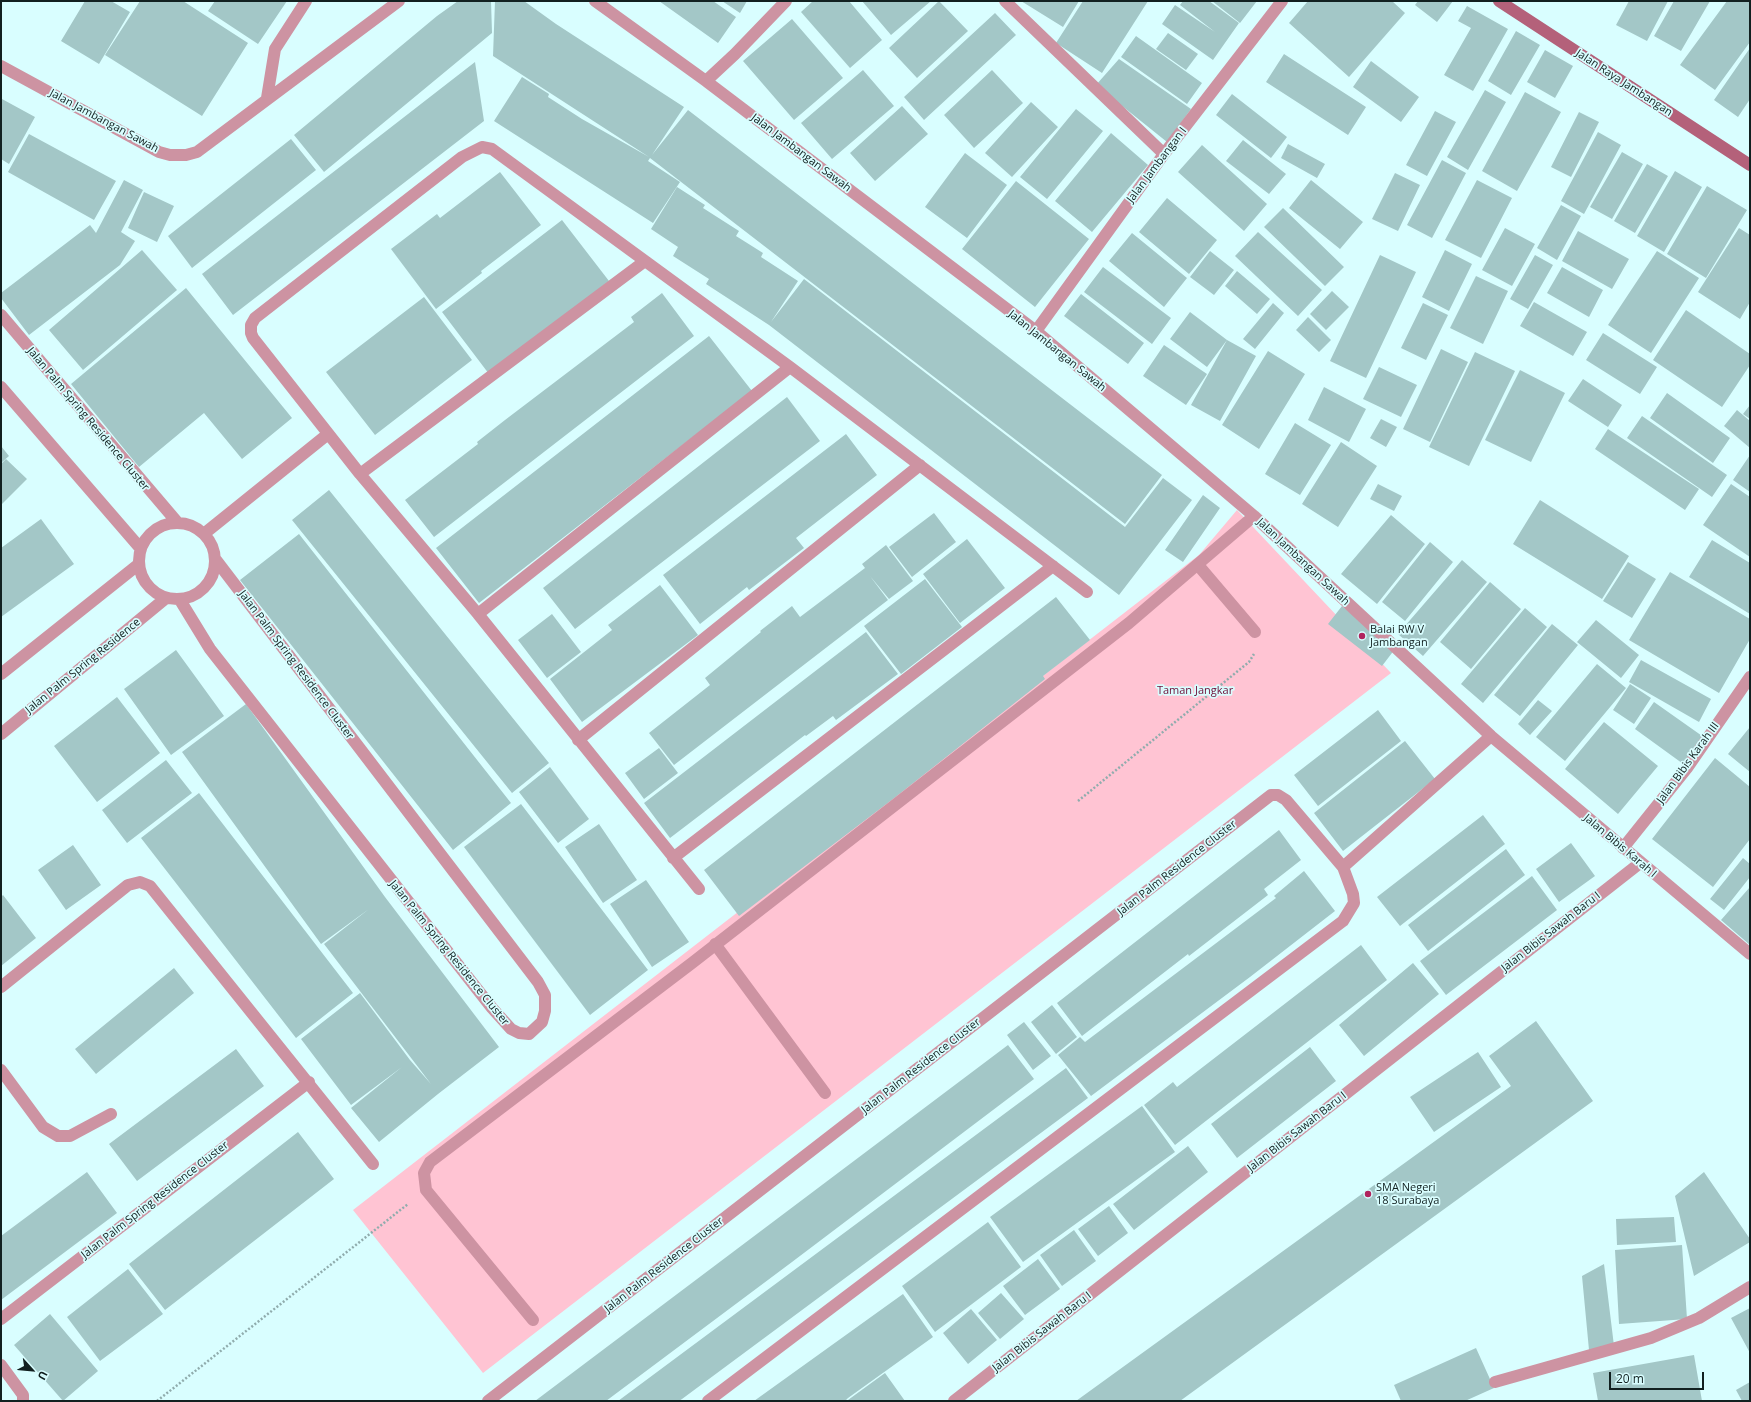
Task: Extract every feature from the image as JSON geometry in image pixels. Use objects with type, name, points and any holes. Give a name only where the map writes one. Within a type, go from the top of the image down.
[{"type":"main road","name":"Jalan Raya Jambangan","points":[[1499,1],[1750,166]]},
{"type":"street","points":[[267,98],[275,49],[306,1]]},
{"type":"street","name":"Jalan Jambangan Sawah","points":[[1,66],[160,152],[170,155],[186,155],[197,152],[267,98],[399,1]]},
{"type":"street","name":"Jalan Jambangan Sawah","points":[[595,1],[706,81],[1036,331],[1254,516],[1491,736]]},
{"type":"street","points":[[706,81],[735,54],[786,1]]},
{"type":"street","points":[[1005,1],[1164,154]]},
{"type":"street","name":"Jalan Jambangan I","points":[[1036,331],[1164,154],[1282,1]]},
{"type":"street","points":[[699,889],[478,614],[360,474],[251,333],[254,318],[462,156],[482,147],[492,149],[790,367],[1087,592]]},
{"type":"street","points":[[360,474],[645,261]]},
{"type":"street","name":"Jalan Palm Spring Residence Cluster","points":[[1,315],[177,522]]},
{"type":"street","points":[[478,614],[790,367]]},
{"type":"street","points":[[1,387],[141,549]]},
{"type":"street","points":[[205,534],[328,434]]},
{"type":"street","points":[[578,740],[920,465]]},
{"type":"street","points":[[533,1320],[426,1190],[424,1173],[430,1162],[715,944],[1129,623],[1254,516]]},
{"type":"street","points":[[177,522],[192,525],[205,534],[213,545],[216,560],[214,575],[206,587],[195,596],[180,600],[166,598],[152,591],[143,579],[139,564],[141,549],[149,535],[162,526],[177,522]]},
{"type":"street","name":"Jalan Palm Spring Residence Cluster","points":[[180,600],[210,649],[492,1008],[510,1029],[519,1033],[529,1034],[542,1022],[545,1012],[544,995],[538,982],[216,560]]},
{"type":"street","points":[[1,674],[139,564]]},
{"type":"street","points":[[1198,565],[1255,632]]},
{"type":"street","points":[[673,858],[1053,566]]},
{"type":"street","name":"Jalan Palm Spring Residence","points":[[1,734],[166,598]]},
{"type":"street","name":"Jalan Bibis Karah III","points":[[1623,848],[1687,768],[1750,676]]},
{"type":"street","points":[[1342,867],[1491,736]]},
{"type":"street","name":"Jalan Bibis Karah I","points":[[1491,736],[1640,863],[1750,954]]},
{"type":"street","name":"Jalan Palm Residence Cluster","points":[[488,1401],[1270,795],[1278,796],[1286,800],[1342,867],[1353,894],[1354,903],[1343,921],[708,1401]]},
{"type":"street","name":"Jalan Bibis Sawah Baru I","points":[[954,1401],[1640,863]]},
{"type":"street","points":[[1,987],[128,885],[140,882],[150,886],[154,889],[309,1082],[372,1164]]},
{"type":"street","points":[[715,944],[825,1093]]},
{"type":"street","points":[[1,1070],[43,1127],[58,1136],[70,1136],[111,1114]]},
{"type":"street","name":"Jalan Palm Spring Residence Cluster","points":[[1,1319],[309,1082]]},
{"type":"street","points":[[1495,1382],[1651,1338],[1699,1318],[1750,1287]]},
{"type":"street","points":[[1,1365],[23,1395],[23,1401]]},
{"type":"path","points":[[1078,801],[1249,662],[1256,647],[1257,639],[1255,632]]},
{"type":"path","points":[[157,1401],[426,1190]]},
{"type":"green space","name":"Taman Jangkar","points":[[1237,510],[1391,673],[483,1373],[353,1210],[1199,555]]},
{"type":"building","points":[[85,1],[111,1],[130,12],[99,64],[61,41]]},
{"type":"building","points":[[140,1],[183,1],[248,43],[202,116],[105,55]]},
{"type":"building","points":[[215,1],[287,1],[258,44],[208,11]]},
{"type":"building","points":[[458,1],[491,1],[492,33],[324,172],[294,135],[437,16]]},
{"type":"building","points":[[495,1],[524,1],[556,24],[684,107],[652,155],[688,110],[1162,475],[1125,524],[650,158],[648,161],[680,182],[653,223],[494,121],[522,77],[549,94],[548,97],[582,119],[649,157],[493,56]]},
{"type":"building","points":[[659,1],[713,1],[736,17],[718,43]]},
{"type":"building","points":[[722,1],[747,1],[740,13]]},
{"type":"building","points":[[813,1],[849,1],[882,40],[850,68],[801,12]]},
{"type":"building","points":[[862,1],[931,1],[891,35]]},
{"type":"building","points":[[939,1],[968,31],[917,78],[889,48]]},
{"type":"building","points":[[1021,1],[1079,1],[1063,27]]},
{"type":"building","points":[[1083,1],[1148,1],[1102,73],[1056,43]]},
{"type":"building","points":[[1183,1],[1209,1],[1239,23],[1213,60],[1162,24],[1175,5],[1215,32],[1180,5]]},
{"type":"building","points":[[1212,1],[1257,1],[1240,23]]},
{"type":"building","points":[[1308,1],[1392,1],[1405,13],[1349,77],[1289,23]]},
{"type":"building","points":[[1418,1],[1453,1],[1437,22],[1415,5]]},
{"type":"building","points":[[1629,1],[1668,1],[1647,41],[1616,25]]},
{"type":"building","points":[[1674,1],[1710,1],[1681,51],[1654,36]]},
{"type":"building","points":[[1727,1],[1750,1],[1750,42],[1715,90],[1680,65]]},
{"type":"building","points":[[1467,6],[1508,29],[1473,91],[1444,75],[1471,28],[1458,21]]},
{"type":"building","points":[[995,13],[1016,35],[924,120],[904,97]]},
{"type":"building","points":[[792,19],[843,78],[794,120],[743,61]]},
{"type":"building","points":[[1516,31],[1540,45],[1511,95],[1488,81]]},
{"type":"building","points":[[1168,33],[1198,54],[1186,70],[1156,49]]},
{"type":"building","points":[[1136,36],[1202,83],[1187,104],[1121,57]]},
{"type":"building","points":[[1750,48],[1750,99],[1738,117],[1714,100]]},
{"type":"building","points":[[1545,50],[1573,66],[1555,98],[1527,82]]},
{"type":"building","points":[[1284,54],[1366,107],[1348,135],[1266,82]]},
{"type":"building","points":[[1119,59],[1191,109],[1167,142],[1096,85]]},
{"type":"building","points":[[1371,61],[1419,97],[1401,122],[1353,87]]},
{"type":"building","points":[[475,62],[484,121],[233,315],[202,274]]},
{"type":"building","points":[[863,70],[894,106],[832,159],[801,123]]},
{"type":"building","points":[[992,70],[1023,103],[974,148],[944,115]]},
{"type":"building","points":[[1485,90],[1506,102],[1468,170],[1447,157]]},
{"type":"building","points":[[1525,92],[1561,112],[1517,191],[1482,171]]},
{"type":"building","points":[[1232,94],[1287,137],[1271,158],[1216,115]]},
{"type":"building","points":[[2,99],[35,117],[9,164],[1,159]]},
{"type":"building","points":[[1031,102],[1058,127],[1012,177],[985,153]]},
{"type":"building","points":[[902,106],[928,134],[875,181],[850,153]]},
{"type":"building","points":[[1076,109],[1103,131],[1047,199],[1020,177]]},
{"type":"building","points":[[1435,111],[1456,122],[1427,176],[1406,165]]},
{"type":"building","points":[[1579,112],[1599,122],[1571,177],[1551,167]]},
{"type":"building","points":[[1598,132],[1621,145],[1584,214],[1561,201]]},
{"type":"building","points":[[1111,133],[1148,165],[1092,232],[1055,201]]},
{"type":"building","points":[[29,134],[116,181],[94,220],[8,172]]},
{"type":"building","points":[[291,139],[316,170],[192,268],[168,236]]},
{"type":"building","points":[[1243,140],[1286,174],[1269,194],[1226,161]]},
{"type":"building","points":[[1288,144],[1325,164],[1317,178],[1281,158]]},
{"type":"building","points":[[1202,145],[1267,204],[1244,231],[1178,172]]},
{"type":"building","points":[[1622,152],[1643,164],[1612,219],[1590,207]]},
{"type":"building","points":[[965,153],[1007,185],[967,238],[925,207]]},
{"type":"building","points":[[1442,160],[1466,173],[1432,238],[1407,225]]},
{"type":"building","points":[[1647,164],[1668,176],[1635,233],[1614,221]]},
{"type":"building","points":[[1675,171],[1702,187],[1664,252],[1637,236]]},
{"type":"building","points":[[500,172],[541,225],[481,271],[482,273],[436,309],[391,249],[437,214],[440,218]]},
{"type":"building","points":[[1395,173],[1420,185],[1398,231],[1372,219]]},
{"type":"building","points":[[124,180],[143,190],[121,232],[135,241],[120,265],[29,335],[1,298],[1,293],[90,225],[96,233]]},
{"type":"building","points":[[1311,180],[1363,222],[1340,249],[1289,208]]},
{"type":"building","points":[[1477,180],[1512,198],[1481,258],[1445,240]]},
{"type":"building","points":[[1016,181],[1089,239],[1035,307],[962,249]]},
{"type":"building","points":[[1707,186],[1747,210],[1706,278],[1667,254]]},
{"type":"building","points":[[677,187],[705,205],[703,208],[739,231],[736,236],[763,253],[761,257],[798,281],[771,322],[804,279],[1125,527],[1163,478],[1192,500],[1119,595],[769,325],[706,284],[709,279],[673,256],[678,247],[651,229]]},
{"type":"building","points":[[144,192],[174,206],[157,242],[128,228]]},
{"type":"building","points":[[1167,198],[1217,240],[1189,274],[1139,232]]},
{"type":"building","points":[[1561,205],[1581,216],[1557,260],[1537,248]]},
{"type":"building","points":[[1283,208],[1344,267],[1325,286],[1264,227]]},
{"type":"building","points":[[562,220],[609,281],[489,374],[442,312]]},
{"type":"building","points":[[1505,228],[1535,244],[1512,286],[1482,270]]},
{"type":"building","points":[[1739,228],[1750,235],[1750,302],[1740,319],[1698,292]]},
{"type":"building","points":[[1578,231],[1629,259],[1612,289],[1562,261]]},
{"type":"building","points":[[1258,232],[1322,290],[1298,316],[1235,256]]},
{"type":"building","points":[[1132,233],[1187,278],[1164,307],[1109,261]]},
{"type":"building","points":[[142,250],[177,290],[83,370],[49,330]]},
{"type":"building","points":[[1445,250],[1472,264],[1449,311],[1422,297]]},
{"type":"building","points":[[1210,251],[1234,270],[1214,295],[1190,277]]},
{"type":"building","points":[[1657,251],[1699,278],[1651,353],[1608,325]]},
{"type":"building","points":[[1380,255],[1416,272],[1366,378],[1330,361]]},
{"type":"building","points":[[1535,255],[1553,265],[1528,309],[1510,299]]},
{"type":"building","points":[[1103,267],[1171,318],[1152,344],[1084,292]]},
{"type":"building","points":[[1562,267],[1603,290],[1589,317],[1547,293]]},
{"type":"building","points":[[1237,271],[1270,299],[1257,314],[1225,286]]},
{"type":"building","points":[[1476,276],[1508,291],[1483,344],[1450,328]]},
{"type":"building","points":[[186,288],[292,418],[242,459],[204,413],[139,467],[71,384]]},
{"type":"building","points":[[1332,291],[1349,307],[1326,330],[1310,314]]},
{"type":"building","points":[[662,293],[694,336],[434,537],[405,500],[478,444],[477,442],[505,420],[634,322],[631,317]]},
{"type":"building","points":[[1081,294],[1144,343],[1128,364],[1064,316]]},
{"type":"building","points":[[424,297],[472,360],[375,435],[326,372]]},
{"type":"building","points":[[1534,302],[1587,332],[1573,356],[1520,326]]},
{"type":"building","points":[[1273,303],[1284,313],[1255,349],[1243,339]]},
{"type":"building","points":[[1423,303],[1448,315],[1426,360],[1401,348]]},
{"type":"building","points":[[1686,310],[1750,354],[1750,365],[1722,407],[1653,360]]},
{"type":"building","points":[[1190,312],[1227,340],[1207,367],[1170,339]]},
{"type":"building","points":[[1308,317],[1331,340],[1319,352],[1296,330]]},
{"type":"building","points":[[1603,333],[1657,367],[1640,394],[1586,360]]},
{"type":"building","points":[[709,336],[752,391],[479,603],[436,548]]},
{"type":"building","points":[[1227,340],[1256,356],[1220,421],[1191,405]]},
{"type":"building","points":[[1164,345],[1207,374],[1186,405],[1143,376]]},
{"type":"building","points":[[1441,349],[1468,362],[1430,442],[1403,429]]},
{"type":"building","points":[[1268,351],[1305,374],[1259,449],[1222,425]]},
{"type":"building","points":[[1475,352],[1515,371],[1469,466],[1429,447]]},
{"type":"building","points":[[1379,367],[1417,385],[1401,417],[1363,399]]},
{"type":"building","points":[[1520,370],[1565,393],[1531,462],[1485,440]]},
{"type":"building","points":[[1583,379],[1622,405],[1608,427],[1568,401]]},
{"type":"building","points":[[1324,387],[1366,409],[1349,442],[1308,420]]},
{"type":"building","points":[[1667,393],[1730,438],[1713,463],[1650,418]]},
{"type":"building","points":[[787,397],[820,441],[575,629],[543,588]]},
{"type":"building","points":[[1750,405],[1750,419],[1743,414]]},
{"type":"building","points":[[1737,410],[1750,421],[1750,448],[1724,426]]},
{"type":"building","points":[[1642,416],[1727,475],[1712,497],[1627,438]]},
{"type":"building","points":[[1381,419],[1397,427],[1386,447],[1370,438]]},
{"type":"building","points":[[1295,423],[1331,445],[1300,495],[1265,474]]},
{"type":"building","points":[[1608,429],[1699,489],[1685,510],[1595,449]]},
{"type":"building","points":[[846,434],[877,475],[796,538],[804,548],[749,590],[747,587],[700,624],[663,575]]},
{"type":"building","points":[[1341,442],[1377,466],[1338,527],[1302,504]]},
{"type":"building","points":[[1,446],[9,456],[1,463]]},
{"type":"building","points":[[1750,455],[1750,492],[1733,480]]},
{"type":"building","points":[[6,459],[27,479],[1,505],[1,464]]},
{"type":"building","points":[[1378,484],[1402,496],[1394,511],[1370,499]]},
{"type":"building","points":[[1731,484],[1750,497],[1750,557],[1703,525]]},
{"type":"building","points":[[329,490],[549,763],[512,793],[292,520]]},
{"type":"building","points":[[1203,495],[1220,508],[1183,562],[1165,550]]},
{"type":"building","points":[[1540,500],[1629,556],[1602,599],[1513,544]]},
{"type":"building","points":[[934,513],[956,542],[912,577],[889,547]]},
{"type":"building","points":[[1391,515],[1425,544],[1377,604],[1341,574]]},
{"type":"building","points":[[41,519],[74,564],[1,617],[1,548]]},
{"type":"building","points":[[299,534],[511,803],[453,850],[240,580]]},
{"type":"building","points":[[967,539],[1005,588],[960,623],[923,574]]},
{"type":"building","points":[[1712,540],[1750,563],[1750,614],[1689,577]]},
{"type":"building","points":[[1430,542],[1453,562],[1405,621],[1382,602]]},
{"type":"building","points":[[886,545],[913,581],[889,599],[870,576],[888,600],[674,765],[649,733],[710,685],[705,678],[761,632],[760,631],[792,606],[800,617],[865,568],[862,564]]},
{"type":"building","points":[[1462,560],[1487,582],[1423,656],[1398,634]]},
{"type":"building","points":[[1628,562],[1656,579],[1632,618],[1603,601]]},
{"type":"building","points":[[1670,572],[1750,619],[1750,639],[1719,693],[1629,640]]},
{"type":"building","points":[[925,579],[962,627],[901,674],[864,626]]},
{"type":"building","points":[[1490,582],[1521,609],[1471,669],[1440,642]]},
{"type":"building","points":[[660,585],[698,635],[582,722],[550,679],[612,630],[608,625]]},
{"type":"building","points":[[1056,597],[1090,640],[1043,676],[1045,679],[893,799],[739,916],[704,870]]},
{"type":"building","name":"Balai RW V Jambangan","points":[[1342,606],[1395,649],[1382,666],[1328,624]]},
{"type":"building","points":[[1525,608],[1547,627],[1483,703],[1461,684]]},
{"type":"building","points":[[552,614],[581,652],[547,678],[518,640]]},
{"type":"building","points":[[1596,620],[1639,655],[1621,678],[1577,642]]},
{"type":"building","points":[[1552,624],[1578,645],[1520,716],[1494,695]]},
{"type":"building","points":[[866,632],[898,674],[836,720],[833,716],[806,736],[805,735],[670,838],[644,803]]},
{"type":"building","points":[[176,650],[224,716],[171,755],[124,689]]},
{"type":"building","points":[[1641,660],[1711,699],[1699,722],[1629,682]]},
{"type":"building","points":[[1597,664],[1626,688],[1565,761],[1536,737]]},
{"type":"building","points":[[1630,684],[1651,698],[1634,724],[1613,710]]},
{"type":"building","points":[[117,697],[160,753],[97,802],[54,746]]},
{"type":"building","points":[[1538,700],[1552,711],[1530,735],[1518,724]]},
{"type":"building","points":[[1654,702],[1705,738],[1686,766],[1635,729]]},
{"type":"building","points":[[246,704],[385,897],[499,1047],[379,1142],[351,1108],[402,1067],[351,1105],[301,1039],[360,993],[410,1060],[431,1084],[324,944],[369,909],[321,944],[182,752]]},
{"type":"building","points":[[1378,710],[1401,741],[1318,806],[1294,775]]},
{"type":"building","points":[[1604,722],[1658,766],[1618,814],[1565,769]]},
{"type":"building","points":[[1750,727],[1750,772],[1728,754]]},
{"type":"building","points":[[1405,741],[1435,779],[1343,851],[1314,813]]},
{"type":"building","points":[[659,748],[678,773],[644,799],[625,773]]},
{"type":"building","points":[[1715,758],[1750,787],[1750,839],[1713,887],[1652,839]]},
{"type":"building","points":[[166,760],[192,793],[127,843],[102,810]]},
{"type":"building","points":[[550,767],[589,819],[558,843],[519,792]]},
{"type":"building","points":[[199,793],[353,993],[296,1038],[141,838]]},
{"type":"building","points":[[521,804],[648,970],[590,1015],[464,847]]},
{"type":"building","points":[[1483,815],[1505,844],[1400,926],[1377,897]]},
{"type":"building","points":[[599,824],[637,880],[603,903],[565,847]]},
{"type":"building","points":[[1279,830],[1301,860],[1264,889],[1268,895],[1189,956],[1188,954],[1082,1036],[1057,1003]]},
{"type":"building","points":[[1571,843],[1595,876],[1559,902],[1536,869]]},
{"type":"building","points":[[73,845],[101,885],[66,910],[38,870]]},
{"type":"building","points":[[1506,849],[1525,875],[1428,951],[1408,925]]},
{"type":"building","points":[[1743,858],[1750,864],[1750,877],[1724,910],[1710,899]]},
{"type":"building","points":[[1304,871],[1335,911],[1250,977],[1091,1096],[1058,1055],[1080,1037],[1085,1042],[1276,898],[1274,896]]},
{"type":"building","points":[[1532,876],[1557,910],[1446,995],[1420,961]]},
{"type":"building","points":[[646,880],[689,942],[652,967],[610,904]]},
{"type":"building","points":[[1750,887],[1750,945],[1721,920]]},
{"type":"building","points":[[3,895],[36,938],[1,966],[1,897]]},
{"type":"building","points":[[1361,945],[1387,980],[1175,1145],[1144,1105],[1173,1082],[1177,1087]]},
{"type":"building","points":[[1413,963],[1439,994],[1364,1056],[1339,1025]]},
{"type":"building","points":[[174,968],[194,993],[96,1074],[75,1049]]},
{"type":"building","points":[[1052,1005],[1077,1037],[1056,1054],[1031,1022]]},
{"type":"building","points":[[1536,1021],[1593,1101],[1180,1401],[1076,1401],[1511,1086],[1489,1056]]},
{"type":"building","points":[[1024,1022],[1051,1056],[1033,1070],[1007,1035]]},
{"type":"building","points":[[1008,1045],[1034,1079],[792,1262],[606,1401],[535,1401]]},
{"type":"building","points":[[1310,1047],[1336,1081],[1237,1158],[1211,1124]]},
{"type":"building","points":[[236,1049],[264,1086],[137,1181],[109,1144]]},
{"type":"building","points":[[1478,1052],[1501,1087],[1434,1132],[1410,1097]]},
{"type":"building","points":[[1066,1068],[1088,1098],[679,1401],[618,1401]]},
{"type":"building","points":[[1142,1106],[1175,1152],[1023,1262],[990,1217]]},
{"type":"building","points":[[298,1132],[334,1179],[165,1310],[129,1264]]},
{"type":"building","points":[[1188,1146],[1208,1172],[1134,1230],[1113,1204]]},
{"type":"building","points":[[87,1172],[117,1213],[1,1300],[1,1236]]},
{"type":"building","points":[[1704,1172],[1750,1239],[1750,1242],[1694,1276],[1675,1196]]},
{"type":"building","points":[[1109,1206],[1128,1233],[1098,1256],[1078,1229]]},
{"type":"building","points":[[1674,1217],[1676,1242],[1617,1245],[1616,1219]]},
{"type":"building","points":[[988,1222],[1021,1267],[935,1332],[902,1286]]},
{"type":"building","points":[[1074,1230],[1096,1261],[1062,1286],[1040,1255]]},
{"type":"building","points":[[1682,1245],[1687,1319],[1619,1324],[1615,1250]]},
{"type":"building","points":[[1038,1259],[1060,1289],[1025,1315],[1003,1286]]},
{"type":"building","points":[[1604,1264],[1614,1346],[1589,1350],[1582,1276]]},
{"type":"building","points":[[128,1269],[163,1314],[100,1361],[67,1317]]},
{"type":"building","points":[[1001,1293],[1024,1319],[1000,1339],[978,1313]]},
{"type":"building","points":[[903,1294],[933,1337],[845,1401],[754,1401]]},
{"type":"building","points":[[1750,1308],[1750,1353],[1731,1318]]},
{"type":"building","points":[[971,1309],[997,1340],[968,1364],[943,1333]]},
{"type":"building","points":[[50,1314],[98,1371],[63,1401],[14,1345]]},
{"type":"building","points":[[1476,1348],[1494,1388],[1465,1401],[1401,1401],[1394,1385]]},
{"type":"building","points":[[1694,1355],[1702,1401],[1598,1401],[1593,1373]]},
{"type":"building","points":[[885,1373],[905,1401],[848,1400]]},
{"type":"building","points":[[1750,1382],[1750,1401],[1742,1401],[1736,1390]]},
{"type":"place","name":"Balai RW V Jambangan","points":[[1362,636]]},
{"type":"place","name":"SMA Negeri 18 Surabaya","points":[[1368,1194]]}]
